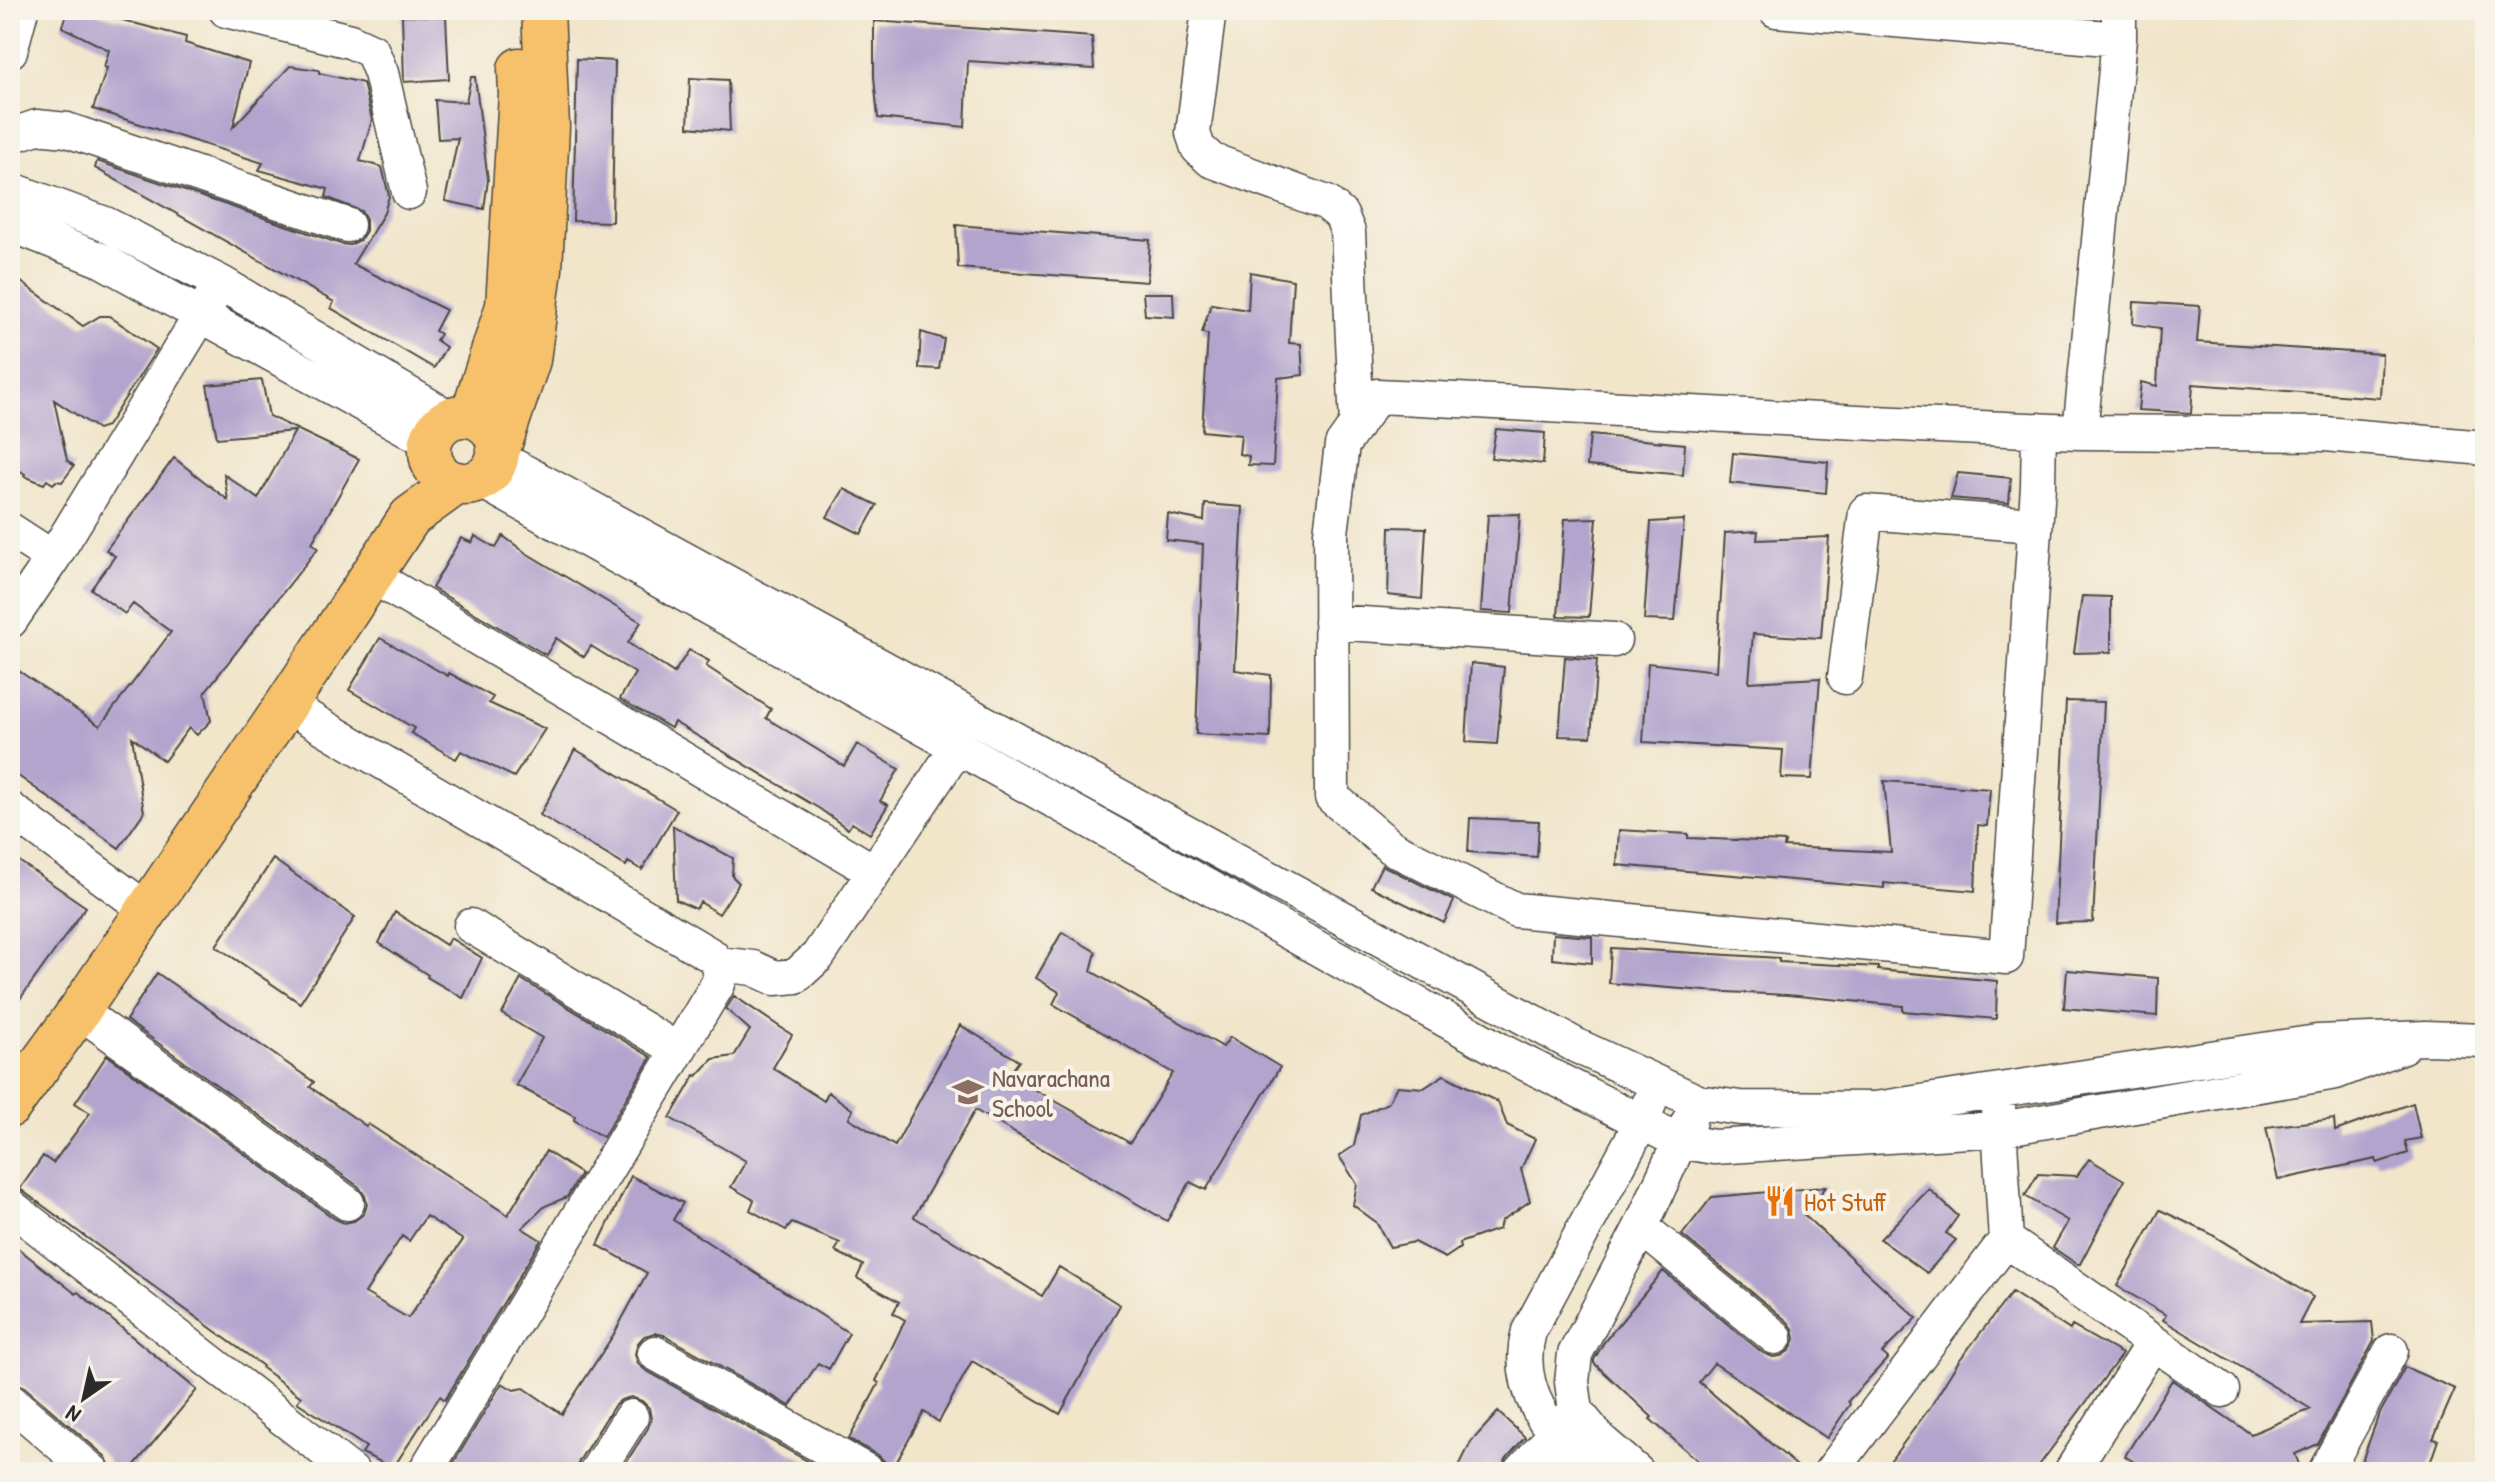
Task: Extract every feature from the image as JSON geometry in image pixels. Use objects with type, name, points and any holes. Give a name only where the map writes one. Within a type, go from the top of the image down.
[{"type":"main road","points":[[410,517],[411,498],[504,322],[509,292],[520,94],[516,10]]},
{"type":"main road","points":[[483,468],[529,360],[541,269],[548,127],[543,10]]},
{"type":"main road","points":[[15,1088],[79,1011],[410,517],[483,468],[496,440],[482,422],[446,433]]},
{"type":"main road","points":[[446,433],[438,472],[483,468]]},
{"type":"street","points":[[10,51],[21,10]]},
{"type":"street","points":[[226,10],[350,41],[372,51],[381,73],[409,192]]},
{"type":"street","points":[[1209,10],[1193,133],[1198,148],[1211,160],[1327,203],[1341,215],[1348,232],[1357,425]]},
{"type":"street","points":[[1776,10],[2119,24],[2080,432]]},
{"type":"street","points":[[10,136],[37,127],[67,130],[347,225]]},
{"type":"street","points":[[10,189],[105,224],[221,283],[446,433]]},
{"type":"street","points":[[15,236],[103,261],[200,314],[446,433]]},
{"type":"street","points":[[10,621],[53,558],[221,283]]},
{"type":"street","points":[[2039,430],[2006,957],[1516,910],[1392,848],[1332,797],[1331,533],[1342,445],[1377,396],[1939,427],[2039,430],[2080,432],[2325,434],[2485,448]]},
{"type":"street","points":[[483,468],[957,748],[1505,1053],[1679,1141],[1714,1147],[2000,1129],[2336,1072],[2426,1038]]},
{"type":"street","points":[[483,468],[1127,800],[1563,1039],[1698,1102],[1740,1108],[1875,1109],[2317,1042],[2426,1038],[2485,1040]]},
{"type":"street","points":[[1845,677],[1866,512],[2035,525]]},
{"type":"street","points":[[10,530],[53,558]]},
{"type":"street","points":[[372,576],[873,871]]},
{"type":"street","points":[[1331,622],[1614,640]]},
{"type":"street","points":[[286,705],[712,956],[719,964],[721,973],[718,984],[425,1472]]},
{"type":"street","points":[[719,964],[753,968],[775,978],[796,976],[818,956],[957,748]]},
{"type":"street","points":[[1109,833],[1127,800]]},
{"type":"street","points":[[10,809],[146,909]]},
{"type":"street","points":[[471,926],[678,1050]]},
{"type":"street","points":[[79,1011],[347,1203]]},
{"type":"street","points":[[1612,1468],[1564,1423],[1526,1378],[1524,1348],[1641,1123],[1656,1085]]},
{"type":"street","points":[[1831,1472],[2006,1240],[1997,1089]]},
{"type":"street","points":[[1521,1472],[1564,1423],[1575,1354],[1641,1227],[1698,1102]]},
{"type":"street","points":[[10,1206],[352,1472]]},
{"type":"street","points":[[1641,1227],[1775,1337]]},
{"type":"street","points":[[2006,1240],[2222,1390]]},
{"type":"street","points":[[2071,1472],[2152,1344]]},
{"type":"street","points":[[2325,1472],[2391,1351]]},
{"type":"street","points":[[655,1353],[868,1472]]},
{"type":"street","points":[[596,1472],[631,1417]]},
{"type":"street","points":[[17,1421],[93,1472]]},
{"type":"building","points":[[69,10],[85,10],[186,37],[185,43],[249,63],[233,127],[290,66],[319,70],[319,73],[363,83],[372,120],[360,161],[382,167],[389,196],[384,213],[353,264],[446,310],[435,331],[440,334],[436,340],[446,347],[434,368],[331,308],[334,302],[95,168],[97,161],[341,244],[350,245],[360,240],[366,231],[366,220],[361,211],[326,197],[328,189],[259,170],[263,163],[93,109],[107,68],[104,67],[109,50],[62,27]]},
{"type":"building","points":[[402,15],[446,17],[449,79],[404,82]]},
{"type":"building","points":[[874,21],[1092,37],[1094,69],[968,61],[965,127],[878,118]]},
{"type":"building","points":[[577,59],[615,61],[612,222],[573,221]]},
{"type":"building","points":[[471,77],[475,77],[488,180],[484,209],[445,201],[458,138],[438,139],[435,100],[466,102]]},
{"type":"building","points":[[690,78],[728,80],[730,131],[688,127]]},
{"type":"building","points":[[956,225],[1150,240],[1147,282],[958,268]]},
{"type":"building","points":[[1250,272],[1293,280],[1289,343],[1301,344],[1303,375],[1278,378],[1273,466],[1248,465],[1249,456],[1239,454],[1241,435],[1202,431],[1208,334],[1202,333],[1211,304],[1248,310]]},
{"type":"building","points":[[10,274],[83,326],[100,316],[109,316],[157,349],[107,426],[98,429],[54,400],[67,460],[74,466],[62,482],[53,484],[47,480],[44,484],[24,476],[10,464]]},
{"type":"building","points":[[1143,293],[1173,293],[1174,317],[1145,315]]},
{"type":"building","points":[[2134,302],[2200,306],[2197,342],[2382,354],[2380,398],[2193,384],[2191,413],[2138,410],[2141,382],[2157,386],[2160,328],[2133,324]]},
{"type":"building","points":[[921,332],[944,339],[939,369],[919,368]]},
{"type":"building","points":[[262,380],[269,416],[359,459],[312,543],[318,548],[205,692],[211,721],[197,735],[189,728],[164,761],[132,737],[144,812],[119,848],[10,770],[10,683],[19,671],[100,726],[171,632],[133,604],[125,614],[91,589],[115,556],[106,550],[174,458],[228,500],[224,474],[258,499],[295,431],[217,438],[207,385]]},
{"type":"building","points":[[1496,429],[1545,433],[1543,464],[1491,458]]},
{"type":"building","points":[[1590,435],[1685,444],[1683,475],[1587,466]]},
{"type":"building","points":[[1733,453],[1828,462],[1826,493],[1730,483]]},
{"type":"building","points":[[1958,473],[2011,478],[2009,503],[1951,498]]},
{"type":"building","points":[[844,489],[877,505],[861,534],[827,517]]},
{"type":"building","points":[[1205,504],[1243,507],[1235,670],[1271,675],[1270,738],[1196,734],[1203,544],[1166,540],[1168,514],[1204,521]]},
{"type":"building","points":[[1520,514],[1512,613],[1481,611],[1488,515]]},
{"type":"building","points":[[1597,518],[1589,617],[1558,616],[1565,519]]},
{"type":"building","points":[[1684,520],[1675,621],[1644,620],[1651,522]]},
{"type":"building","points":[[1390,527],[1426,528],[1422,599],[1388,595]]},
{"type":"building","points":[[1758,531],[1757,540],[1829,537],[1821,638],[1753,634],[1749,682],[1820,678],[1812,779],[1781,778],[1783,750],[1643,742],[1648,663],[1716,671],[1725,533]]},
{"type":"building","points":[[475,536],[496,548],[503,536],[641,622],[628,643],[674,673],[689,650],[709,661],[706,666],[771,709],[766,718],[844,766],[857,744],[899,769],[880,801],[888,805],[870,834],[852,823],[848,829],[674,722],[671,728],[620,699],[635,673],[591,646],[584,657],[556,638],[546,655],[432,588],[461,538],[472,543]]},
{"type":"building","points":[[2082,596],[2111,597],[2111,652],[2074,653]]},
{"type":"building","points":[[380,638],[493,697],[489,703],[545,729],[514,777],[461,751],[456,759],[411,733],[414,728],[349,690]]},
{"type":"building","points":[[1565,657],[1597,660],[1591,737],[1559,736]]},
{"type":"building","points":[[1471,663],[1504,667],[1497,744],[1466,742]]},
{"type":"building","points":[[2066,701],[2104,702],[2093,922],[2055,923]]},
{"type":"building","points":[[575,749],[677,810],[642,870],[628,862],[626,866],[540,815]]},
{"type":"building","points":[[1884,781],[1990,789],[1987,826],[1978,825],[1975,891],[1884,883],[1884,888],[1617,865],[1619,830],[1688,834],[1688,838],[1785,842],[1784,847],[1891,852]]},
{"type":"building","points":[[1470,818],[1539,821],[1537,857],[1468,852]]},
{"type":"building","points":[[673,826],[733,858],[732,876],[739,883],[719,914],[700,902],[696,909],[676,900]]},
{"type":"building","points":[[10,855],[86,907],[10,1013]]},
{"type":"building","points":[[273,859],[355,917],[300,1003],[216,946]]},
{"type":"building","points":[[1382,865],[1454,901],[1444,923],[1371,887]]},
{"type":"building","points":[[395,912],[446,945],[450,938],[482,958],[463,998],[379,943]]},
{"type":"building","points":[[1062,932],[1096,952],[1091,971],[1223,1047],[1230,1037],[1280,1067],[1206,1190],[1190,1182],[1167,1221],[975,1110],[914,1217],[1042,1296],[1059,1267],[1120,1305],[1060,1414],[972,1361],[939,1422],[924,1412],[891,1472],[888,1472],[885,1462],[878,1455],[849,1439],[879,1383],[876,1381],[905,1320],[893,1313],[899,1302],[857,1278],[863,1265],[835,1251],[840,1243],[792,1223],[786,1230],[750,1210],[754,1200],[731,1187],[746,1161],[670,1118],[695,1075],[713,1059],[734,1056],[750,1030],[726,1009],[734,996],[792,1035],[773,1068],[824,1101],[828,1092],[853,1110],[849,1118],[895,1146],[960,1025],[1019,1061],[1009,1075],[1130,1143],[1173,1073],[1053,1004],[1059,992],[1036,978]]},
{"type":"building","points":[[1553,934],[1592,937],[1592,963],[1552,959]]},
{"type":"building","points":[[1611,948],[1779,958],[1779,962],[1878,967],[1878,970],[1997,981],[1996,1019],[1903,1011],[1903,1006],[1788,995],[1609,983]]},
{"type":"building","points":[[2067,970],[2158,978],[2157,1016],[2064,1008]]},
{"type":"building","points":[[157,973],[314,1082],[310,1087],[366,1126],[368,1124],[508,1215],[546,1151],[581,1174],[567,1197],[545,1206],[522,1228],[541,1240],[445,1400],[440,1396],[393,1468],[362,1453],[366,1447],[297,1402],[301,1397],[263,1366],[20,1189],[43,1156],[53,1163],[90,1113],[75,1103],[107,1055],[335,1219],[344,1223],[364,1214],[367,1204],[359,1187],[126,1020]],"holes":[[[426,1216],[463,1240],[408,1318],[365,1293],[402,1236],[409,1241]]]},
{"type":"building","points":[[521,979],[651,1057],[603,1137],[574,1120],[575,1116],[516,1085],[542,1038],[502,1014]]},
{"type":"building","points":[[1444,1075],[1498,1102],[1507,1125],[1535,1139],[1521,1169],[1530,1201],[1501,1221],[1499,1229],[1459,1243],[1460,1248],[1445,1258],[1414,1242],[1390,1247],[1376,1222],[1353,1205],[1357,1184],[1339,1156],[1354,1146],[1361,1115],[1388,1103],[1397,1086],[1424,1088]]},
{"type":"building","points":[[2413,1103],[2421,1138],[2405,1141],[2408,1153],[2377,1163],[2376,1159],[2278,1180],[2266,1127],[2334,1119],[2335,1131]]},
{"type":"building","points":[[2089,1159],[2124,1180],[2080,1264],[2077,1264],[2053,1248],[2068,1221],[2025,1196],[2038,1174],[2077,1176]]},
{"type":"building","points":[[631,1176],[683,1203],[673,1220],[849,1333],[829,1369],[818,1363],[790,1406],[664,1335],[654,1333],[644,1336],[635,1354],[638,1364],[827,1472],[620,1472],[651,1419],[649,1408],[631,1397],[614,1406],[579,1461],[576,1472],[448,1472],[502,1383],[514,1390],[524,1388],[562,1414],[614,1334],[647,1273],[598,1245]]},
{"type":"building","points":[[1826,1187],[1804,1215],[1917,1318],[1882,1353],[1888,1358],[1848,1401],[1850,1404],[1827,1438],[1714,1363],[1699,1382],[1804,1472],[1711,1472],[1650,1419],[1652,1417],[1594,1360],[1604,1342],[1663,1271],[1763,1353],[1773,1357],[1790,1350],[1795,1339],[1788,1322],[1682,1235],[1712,1197]]},
{"type":"building","points":[[1929,1189],[1958,1216],[1946,1233],[1956,1240],[1927,1273],[1880,1239]]},
{"type":"building","points":[[2160,1210],[2209,1233],[2313,1297],[2299,1324],[2372,1322],[2374,1341],[2318,1444],[2295,1454],[2302,1472],[2150,1472],[2125,1456],[2172,1380],[2251,1434],[2311,1409],[2163,1320],[2166,1315],[2117,1286]]},
{"type":"building","points":[[10,1242],[76,1294],[78,1292],[197,1390],[129,1472],[112,1472],[106,1457],[23,1386],[10,1382]]},
{"type":"building","points":[[2012,1292],[2070,1330],[2072,1326],[2122,1354],[2034,1472],[1882,1472],[1931,1406],[1958,1362]]},
{"type":"building","points":[[2405,1367],[2455,1389],[2433,1439],[2438,1440],[2427,1472],[2358,1472],[2378,1417]]},
{"type":"building","points":[[1498,1412],[1525,1437],[1506,1459],[1502,1472],[1456,1472],[1471,1442]]},
{"type":"place","name":"Navarachana School","points":[[968,1092]]},
{"type":"place","name":"Hot Stuff","points":[[1780,1201]]}]
